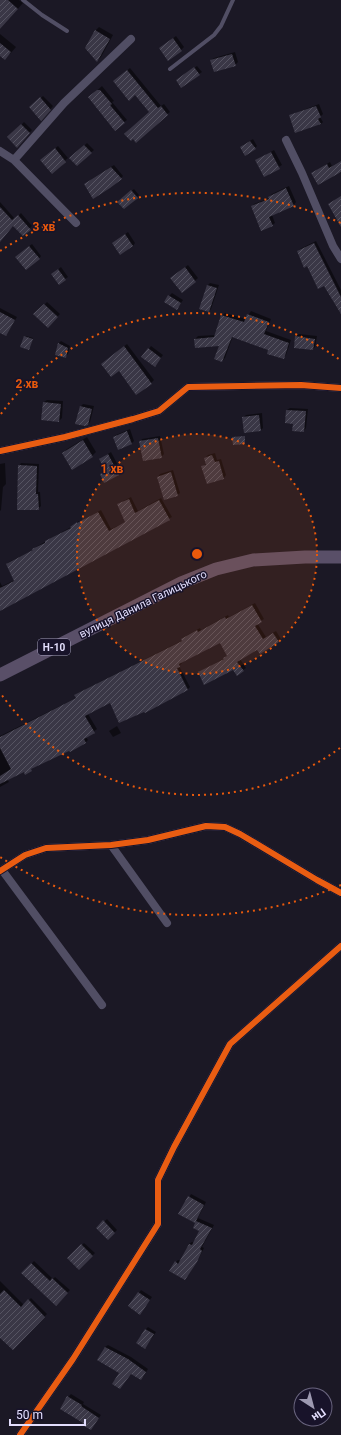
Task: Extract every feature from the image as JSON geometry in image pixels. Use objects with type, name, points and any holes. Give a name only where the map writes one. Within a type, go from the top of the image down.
[{"type":"main road","name":"вулиця Данила Галицького","points":[[0,675],[168,589],[216,569],[253,560],[305,557],[341,558]]},
{"type":"street","points":[[14,160],[64,102],[131,39]]},
{"type":"street","points":[[286,140],[302,173],[333,246],[341,259]]},
{"type":"street","points":[[0,151],[14,160],[76,223]]},
{"type":"street","points":[[0,451],[133,420],[159,411],[188,387],[301,385],[341,388]]},
{"type":"street","points":[[102,1006],[1,871],[25,855],[46,848],[111,845],[148,840],[206,826],[225,827],[240,834],[341,893]]},
{"type":"street","points":[[111,845],[167,922]]},
{"type":"street","points":[[20,1435],[73,1359],[158,1224],[158,1180],[174,1147],[230,1044],[341,946]]},
{"type":"lane","points":[[23,0],[42,15],[67,31]]},
{"type":"lane","points":[[170,69],[214,35],[221,26],[234,0]]},
{"type":"building","points":[[0,0],[8,0],[18,9],[0,29]]},
{"type":"building","points":[[95,30],[110,39],[97,62],[85,48]]},
{"type":"building","points":[[173,38],[182,51],[168,61],[159,48]]},
{"type":"building","points":[[0,43],[11,52],[5,60],[0,56]]},
{"type":"building","points":[[232,54],[236,66],[214,72],[210,60]]},
{"type":"building","points":[[194,67],[200,75],[181,88],[176,80]]},
{"type":"building","points":[[127,70],[158,108],[161,106],[168,115],[136,143],[133,139],[131,141],[124,134],[149,112],[135,95],[129,101],[113,81]]},
{"type":"building","points":[[97,90],[100,90],[112,104],[110,105],[125,123],[115,131],[88,97]]},
{"type":"building","points":[[40,97],[51,110],[41,121],[29,107]]},
{"type":"building","points":[[316,106],[321,117],[318,119],[321,124],[295,133],[289,115]]},
{"type":"building","points":[[21,124],[30,133],[17,148],[7,137]]},
{"type":"building","points":[[250,141],[256,149],[245,156],[240,147]]},
{"type":"building","points":[[84,145],[92,153],[77,166],[69,158]]},
{"type":"building","points":[[55,148],[66,162],[52,174],[40,160]]},
{"type":"building","points":[[271,152],[280,169],[264,177],[255,160]]},
{"type":"building","points":[[341,161],[341,172],[318,185],[311,173],[327,164],[329,168]]},
{"type":"building","points":[[111,167],[122,179],[93,199],[84,184]]},
{"type":"building","points":[[286,188],[294,206],[269,217],[273,226],[261,231],[251,206],[269,199],[268,197]]},
{"type":"building","points":[[131,190],[138,198],[124,209],[117,202]]},
{"type":"building","points":[[341,196],[341,227],[328,204]]},
{"type":"building","points":[[0,207],[12,220],[18,215],[31,230],[23,236],[13,226],[0,242]]},
{"type":"building","points":[[125,234],[133,246],[120,255],[112,243]]},
{"type":"building","points":[[314,243],[341,297],[341,314],[324,286],[318,289],[307,266],[304,268],[297,251]]},
{"type":"building","points":[[29,246],[40,259],[26,270],[15,257]]},
{"type":"building","points":[[185,267],[196,282],[182,293],[170,278]]},
{"type":"building","points":[[58,269],[66,280],[59,285],[51,274]]},
{"type":"building","points":[[207,285],[217,288],[209,312],[199,309]]},
{"type":"building","points":[[168,295],[181,303],[177,310],[164,302]]},
{"type":"building","points":[[44,304],[58,317],[48,328],[33,314]]},
{"type":"building","points":[[0,312],[15,320],[6,336],[0,333]]},
{"type":"building","points":[[247,314],[269,322],[264,334],[289,343],[284,359],[267,354],[268,350],[232,337],[222,362],[214,359],[219,346],[195,348],[194,339],[214,337],[221,315],[244,322]]},
{"type":"building","points":[[24,336],[33,339],[29,350],[20,347]]},
{"type":"building","points":[[295,336],[315,339],[313,350],[294,348]]},
{"type":"building","points":[[58,343],[68,348],[66,358],[55,355]]},
{"type":"building","points":[[124,346],[152,384],[136,395],[119,371],[111,377],[101,364]]},
{"type":"building","points":[[148,348],[161,358],[155,367],[141,357]]},
{"type":"building","points":[[43,402],[61,404],[59,422],[41,420]]},
{"type":"building","points":[[80,406],[92,409],[88,425],[85,426],[75,424]]},
{"type":"building","points":[[286,410],[306,411],[304,432],[292,431],[293,424],[285,423]]},
{"type":"building","points":[[259,415],[261,431],[244,433],[242,417]]},
{"type":"building","points":[[127,431],[132,444],[118,450],[113,437]]},
{"type":"building","points":[[245,436],[245,444],[233,445],[232,437]]},
{"type":"building","points":[[158,438],[162,458],[143,461],[139,441]]},
{"type":"building","points":[[83,440],[93,457],[72,470],[62,453]]},
{"type":"building","points":[[108,454],[119,475],[104,483],[100,474],[106,471],[99,459]]},
{"type":"building","points":[[212,455],[215,462],[219,461],[224,479],[207,484],[201,466],[206,465],[204,458]]},
{"type":"building","points":[[18,465],[37,466],[36,494],[38,494],[39,510],[17,510]]},
{"type":"building","points":[[171,472],[178,496],[164,500],[157,477]]},
{"type":"building","points":[[129,499],[135,513],[159,500],[170,520],[0,611],[0,588],[14,581],[6,564],[45,543],[45,541],[71,528],[70,527],[77,522],[98,512],[109,531],[125,522],[117,504]]},
{"type":"building","points":[[252,605],[262,622],[255,626],[263,639],[273,633],[279,642],[260,654],[257,650],[237,662],[244,671],[237,676],[233,670],[204,685],[198,672],[227,656],[220,643],[179,664],[180,667],[177,668],[188,690],[145,713],[144,712],[119,723],[110,703],[85,716],[95,733],[84,739],[86,743],[70,752],[69,751],[31,769],[32,771],[25,775],[24,772],[0,784],[0,776],[11,769],[0,748],[0,737],[76,698],[74,695],[182,641],[181,639],[197,630],[198,632],[225,617],[226,619]]},
{"type":"building","points":[[188,1196],[204,1205],[196,1221],[212,1228],[200,1249],[202,1251],[197,1262],[185,1280],[169,1271],[175,1261],[178,1264],[189,1244],[192,1245],[199,1231],[193,1228],[195,1223],[178,1214]]},
{"type":"building","points":[[103,1220],[115,1233],[108,1240],[96,1228]]},
{"type":"building","points":[[81,1244],[93,1256],[79,1270],[67,1258]]},
{"type":"building","points":[[31,1263],[50,1281],[52,1278],[68,1293],[56,1306],[21,1273]]},
{"type":"building","points":[[4,1290],[21,1307],[28,1299],[45,1317],[13,1350],[0,1338],[0,1294]]},
{"type":"building","points":[[138,1292],[150,1300],[140,1315],[128,1306]]},
{"type":"building","points":[[145,1329],[154,1334],[145,1349],[136,1343]]},
{"type":"building","points":[[105,1347],[128,1359],[146,1372],[141,1380],[131,1374],[120,1389],[112,1384],[119,1373],[97,1360]]},
{"type":"building","points":[[67,1396],[99,1418],[91,1430],[82,1425],[83,1423],[60,1409]]},
{"type":"cycle path","points":[[0,451],[65,437],[159,411],[188,387],[301,385],[341,388]]},
{"type":"cycle path","points":[[0,871],[25,855],[46,848],[111,845],[148,840],[206,826],[225,827],[240,834],[341,893]]},
{"type":"cycle path","points":[[20,1435],[73,1359],[158,1224],[158,1180],[174,1147],[230,1044],[341,946]]}]
